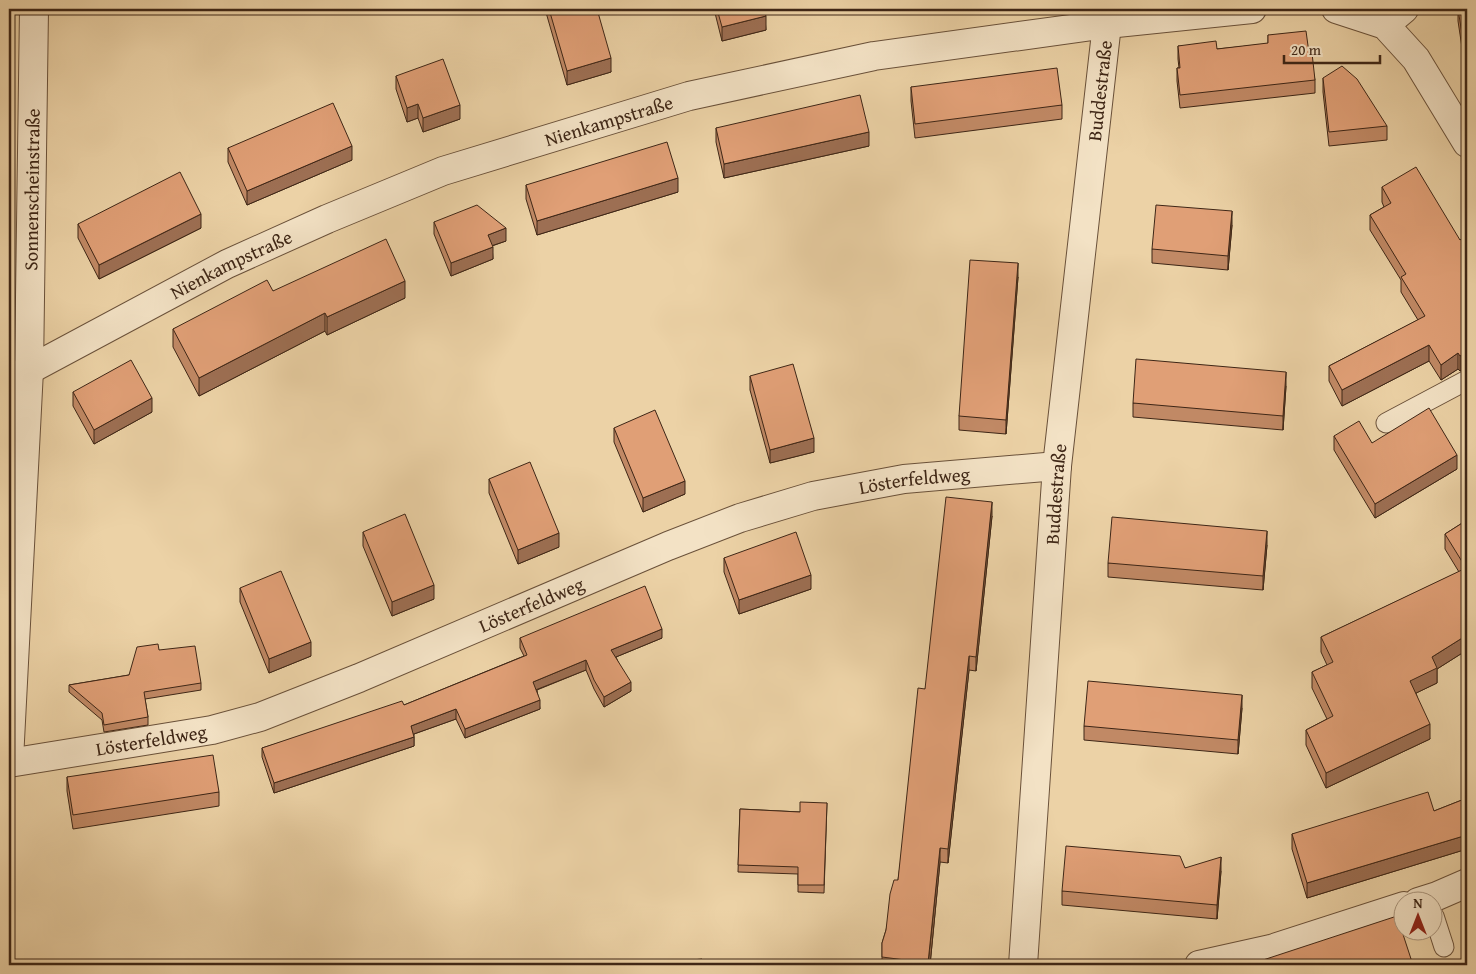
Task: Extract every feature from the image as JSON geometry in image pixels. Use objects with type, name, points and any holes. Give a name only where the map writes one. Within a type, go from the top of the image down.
[{"type":"street","name":"Sonnenscheinstraße","points":[[9,762],[19,375],[34,9]]},
{"type":"street","name":"Nienkampstraße","points":[[19,375],[227,264],[327,219],[443,171],[699,94],[874,56],[1107,24],[1252,9]]},
{"type":"street","points":[[1336,9],[1394,17],[1416,59],[1467,143]]},
{"type":"street","name":"Buddestraße","points":[[1022,965],[1057,466],[1107,24]]},
{"type":"street","name":"Lösterfeldweg","points":[[9,762],[212,730],[260,717],[359,678],[668,546],[740,518],[813,496],[904,479],[1057,466]]},
{"type":"street","points":[[1444,894],[1467,883]]},
{"type":"street","points":[[1200,965],[1271,949],[1394,913]]},
{"type":"lane","points":[[1386,423],[1467,380]]},
{"type":"lane","points":[[1441,942],[1444,947]]},
{"type":"building","points":[[549,9],[597,9],[611,58],[567,71]]},
{"type":"building","points":[[717,9],[764,9],[766,16],[722,27]]},
{"type":"building","points":[[1458,9],[1467,9],[1467,47],[1464,47]]},
{"type":"building","points":[[1306,31],[1309,53],[1312,53],[1315,80],[1180,95],[1177,68],[1180,68],[1178,46],[1216,41],[1217,49],[1268,43],[1268,35]]},
{"type":"building","points":[[443,59],[460,105],[423,118],[418,104],[407,108],[396,76]]},
{"type":"building","points":[[1342,66],[1357,79],[1387,126],[1329,132],[1323,78]]},
{"type":"building","points":[[1057,68],[1062,105],[915,124],[911,87]]},
{"type":"building","points":[[860,95],[869,132],[724,164],[716,128]]},
{"type":"building","points":[[333,103],[352,146],[247,191],[228,148]]},
{"type":"building","points":[[667,142],[678,178],[537,221],[526,185]]},
{"type":"building","points":[[1416,167],[1460,240],[1467,235],[1467,353],[1460,356],[1458,353],[1441,365],[1429,345],[1342,390],[1329,366],[1425,316],[1401,277],[1406,274],[1370,215],[1391,203],[1382,187]]},
{"type":"building","points":[[180,172],[201,214],[99,265],[78,224]]},
{"type":"building","points":[[477,205],[506,228],[488,235],[493,247],[451,263],[434,222]]},
{"type":"building","points":[[1156,205],[1232,211],[1228,256],[1152,249]]},
{"type":"building","points":[[386,239],[405,281],[327,317],[325,313],[199,378],[173,329],[267,280],[273,291]]},
{"type":"building","points":[[970,260],[1018,263],[1006,420],[959,416]]},
{"type":"building","points":[[1136,359],[1286,372],[1283,416],[1133,403]]},
{"type":"building","points":[[131,360],[152,398],[94,430],[73,392]]},
{"type":"building","points":[[793,364],[814,438],[770,450],[750,376]]},
{"type":"building","points":[[1429,408],[1457,455],[1375,504],[1334,436],[1359,421],[1372,443]]},
{"type":"building","points":[[655,410],[685,481],[643,498],[614,428]]},
{"type":"building","points":[[530,462],[559,533],[518,550],[489,479]]},
{"type":"building","points":[[946,497],[992,502],[976,657],[969,656],[948,849],[940,848],[928,963],[882,957],[882,943],[886,930],[890,894],[894,880],[898,880],[918,688],[925,689]]},
{"type":"building","points":[[405,514],[434,585],[392,602],[363,532]]},
{"type":"building","points":[[1112,517],[1267,531],[1263,576],[1108,563]]},
{"type":"building","points":[[1467,520],[1467,635],[1432,657],[1437,668],[1410,681],[1430,724],[1326,773],[1306,730],[1333,716],[1312,672],[1333,662],[1321,637],[1466,568],[1445,534]]},
{"type":"building","points":[[796,532],[811,575],[739,600],[724,558]]},
{"type":"building","points":[[281,571],[311,642],[269,659],[240,588]]},
{"type":"building","points":[[645,586],[662,629],[611,650],[631,682],[604,697],[594,680],[586,660],[533,682],[540,700],[465,729],[456,709],[411,726],[414,737],[274,783],[262,748],[402,701],[404,705],[527,655],[520,638]]},
{"type":"building","points":[[158,644],[159,650],[195,646],[201,683],[144,692],[148,717],[104,725],[102,713],[69,685],[129,675],[137,647]]},
{"type":"building","points":[[1088,681],[1242,695],[1238,740],[1084,726]]},
{"type":"building","points":[[213,755],[219,792],[73,815],[67,777]]},
{"type":"building","points":[[1428,792],[1434,811],[1467,798],[1467,835],[1307,883],[1292,834]]},
{"type":"building","points":[[800,802],[827,803],[824,885],[798,885],[798,867],[738,865],[740,809],[800,812]]},
{"type":"building","points":[[1066,846],[1180,856],[1185,868],[1221,857],[1217,905],[1062,891]]},
{"type":"building","points":[[1394,917],[1394,942],[1405,942],[1413,965],[1258,965],[1257,962]]},
{"type":"building","points":[[702,959],[702,965],[642,965]]}]
